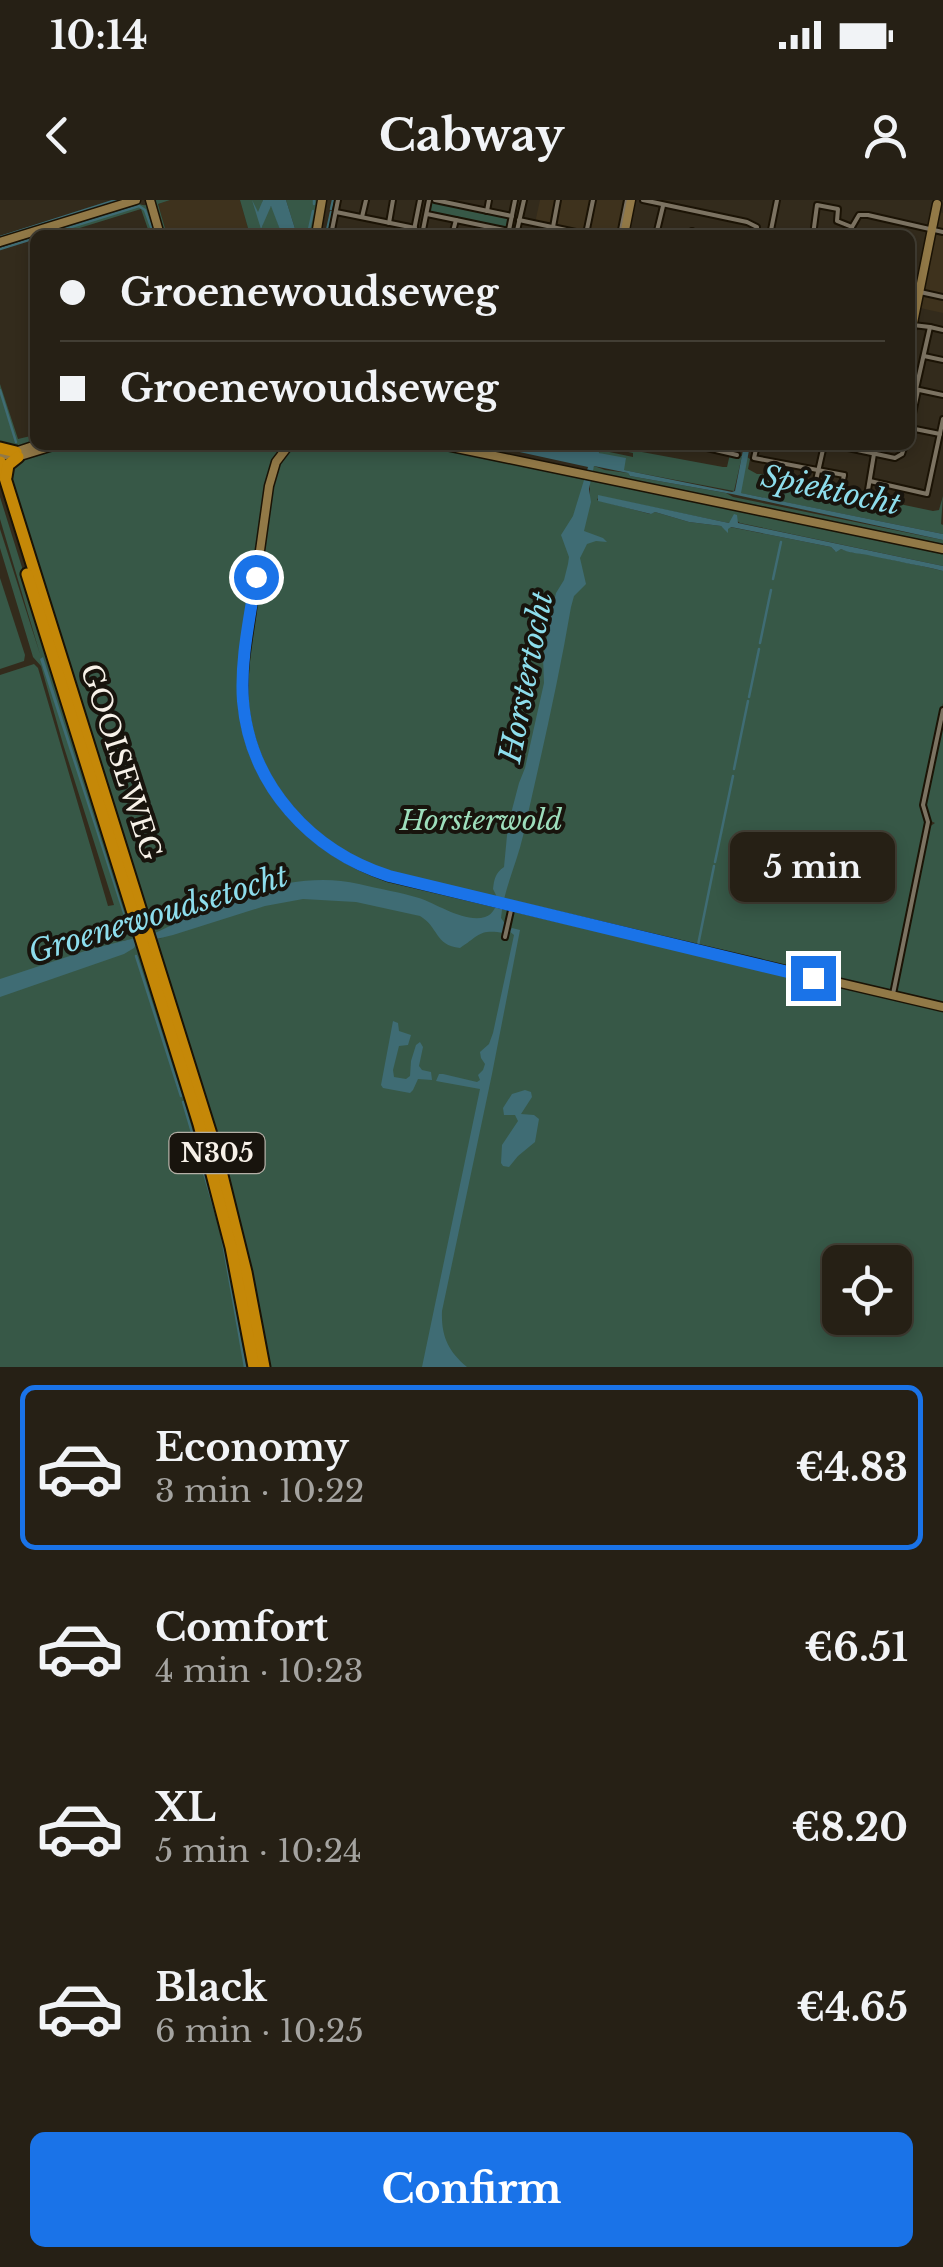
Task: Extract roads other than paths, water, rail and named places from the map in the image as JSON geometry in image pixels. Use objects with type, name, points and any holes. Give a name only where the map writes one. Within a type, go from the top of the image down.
[{"type":"highway","points":[[0,448],[17,454],[7,467],[3,484]]},
{"type":"highway","name":"GOOISEWEG","points":[[0,461],[3,484],[146,939],[216,1146],[264,1367]]},
{"type":"highway","name":"GOOISEWEG","points":[[146,939],[220,1201],[254,1367]]},
{"type":"street","points":[[37,230],[130,200]]},
{"type":"street","points":[[147,200],[158,230]]},
{"type":"street","points":[[317,230],[322,200]]},
{"type":"street","points":[[332,230],[338,200]]},
{"type":"street","points":[[362,217],[366,200]]},
{"type":"street","points":[[389,223],[394,200]]},
{"type":"street","points":[[414,230],[420,200]]},
{"type":"street","points":[[423,230],[432,200],[460,202],[512,216]]},
{"type":"street","points":[[487,210],[489,200]]},
{"type":"street","points":[[510,230],[515,200]]},
{"type":"street","points":[[517,230],[524,200]]},
{"type":"street","points":[[552,227],[558,200]]},
{"type":"street","points":[[589,230],[594,200]]},
{"type":"street","points":[[626,230],[629,200]]},
{"type":"street","points":[[625,230],[629,200]]},
{"type":"street","points":[[643,200],[748,222],[757,230]]},
{"type":"street","points":[[771,230],[778,200]]},
{"type":"street","points":[[915,317],[930,246],[937,231],[937,202]]},
{"type":"street","points":[[657,230],[664,204]]},
{"type":"street","points":[[814,230],[818,205],[838,209],[836,221],[852,227]]},
{"type":"street","points":[[336,212],[408,230]]},
{"type":"street","points":[[426,214],[499,230]]},
{"type":"street","points":[[851,230],[859,215],[868,214],[937,231]]},
{"type":"street","points":[[453,230],[456,220]]},
{"type":"street","points":[[520,220],[566,230]]},
{"type":"street","points":[[482,230],[483,225]]},
{"type":"street","points":[[0,242],[30,232]]},
{"type":"street","points":[[921,292],[943,296]]},
{"type":"street","points":[[915,325],[943,330]]},
{"type":"street","points":[[915,386],[930,327]]},
{"type":"street","points":[[924,356],[943,360]]},
{"type":"street","points":[[915,389],[943,395]]},
{"type":"street","points":[[870,482],[928,494],[943,419]]},
{"type":"street","points":[[915,429],[940,434]]},
{"type":"street","points":[[0,461],[30,448]]},
{"type":"street","points":[[17,454],[34,450]]},
{"type":"street","points":[[284,450],[270,478],[243,672],[244,703],[247,726],[263,770],[293,816],[311,834],[337,853],[389,876],[943,1008]]},
{"type":"street","points":[[466,450],[943,549]]},
{"type":"street","points":[[722,450],[737,455]]},
{"type":"street","points":[[756,450],[754,458],[844,474],[841,490]]},
{"type":"street","points":[[815,485],[823,450]]},
{"type":"street","points":[[856,450],[898,457],[903,450]]},
{"type":"street","points":[[867,496],[874,454]]},
{"type":"street","points":[[892,997],[928,822],[923,805],[943,710]]},
{"type":"street","points":[[504,904],[505,937]]},
{"type":"water","points":[[252,200],[258,212],[263,200],[286,200],[295,230],[280,230],[271,206],[261,229]]},
{"type":"water","points":[[511,450],[599,450],[626,458],[624,470],[732,492],[743,450],[749,450],[741,493],[943,534],[943,540],[594,466],[584,531],[607,542],[587,544],[580,558],[586,584],[574,596],[571,607],[523,836],[502,908],[504,933],[484,933],[460,948],[445,943],[420,916],[356,902],[303,899],[265,906],[136,944],[124,954],[0,997],[0,979],[155,933],[170,926],[171,917],[288,883],[335,880],[412,896],[469,917],[485,917],[493,912],[498,899],[494,883],[504,867],[508,825],[544,683],[543,657],[551,614],[568,564],[561,535],[573,516],[588,467]]},
{"type":"water","points":[[598,495],[729,523],[734,514],[738,523],[943,566],[943,571],[841,549],[836,552],[831,547],[731,527],[728,533],[721,526],[598,501]]},
{"type":"water","points":[[43,657],[131,934],[130,935],[40,659]]},
{"type":"water","points":[[520,930],[442,1311],[447,1342],[467,1367],[422,1367],[480,1089],[436,1081],[439,1074],[480,1080],[478,1075],[485,1064],[480,1052],[493,1033],[514,935],[509,931]]},
{"type":"water","points":[[393,1021],[398,1023],[399,1031],[411,1035],[408,1045],[399,1046],[394,1077],[410,1076],[411,1061],[420,1042],[423,1047],[419,1066],[431,1072],[432,1080],[418,1079],[410,1093],[381,1085]]},
{"type":"water","points":[[525,1090],[532,1097],[521,1114],[539,1119],[535,1142],[509,1167],[503,1166],[502,1145],[518,1121],[515,1115],[504,1115],[503,1108],[512,1094]]},
{"type":"waterway","points":[[0,237],[116,200]]},
{"type":"waterway","points":[[331,209],[333,200]]},
{"type":"waterway","points":[[61,230],[139,206],[145,210],[152,230]]},
{"type":"waterway","points":[[309,230],[313,211]]},
{"type":"waterway","points":[[327,230],[331,212]]},
{"type":"waterway","points":[[0,249],[30,240]]},
{"type":"waterway","points":[[0,390],[16,442]]},
{"type":"waterway","points":[[773,579],[781,542]]},
{"type":"waterway","points":[[760,643],[771,590]]},
{"type":"waterway","points":[[749,697],[759,649]]},
{"type":"waterway","points":[[734,769],[748,701]]},
{"type":"waterway","points":[[715,862],[733,776]]},
{"type":"waterway","points":[[698,945],[714,866]]},
{"type":"waterway","points":[[136,956],[181,1096]]},
{"type":"waterway","points":[[183,1102],[221,1231],[245,1367]]},
{"type":"water label","name":"Spiektocht","points":[[831,490]]},
{"type":"water label","name":"Horstertocht","points":[[526,677]]},
{"type":"water label","name":"Groenewoudsetocht","points":[[158,914]]},
{"type":"park label","name":"Horsterwold","points":[[481,820]]}]
